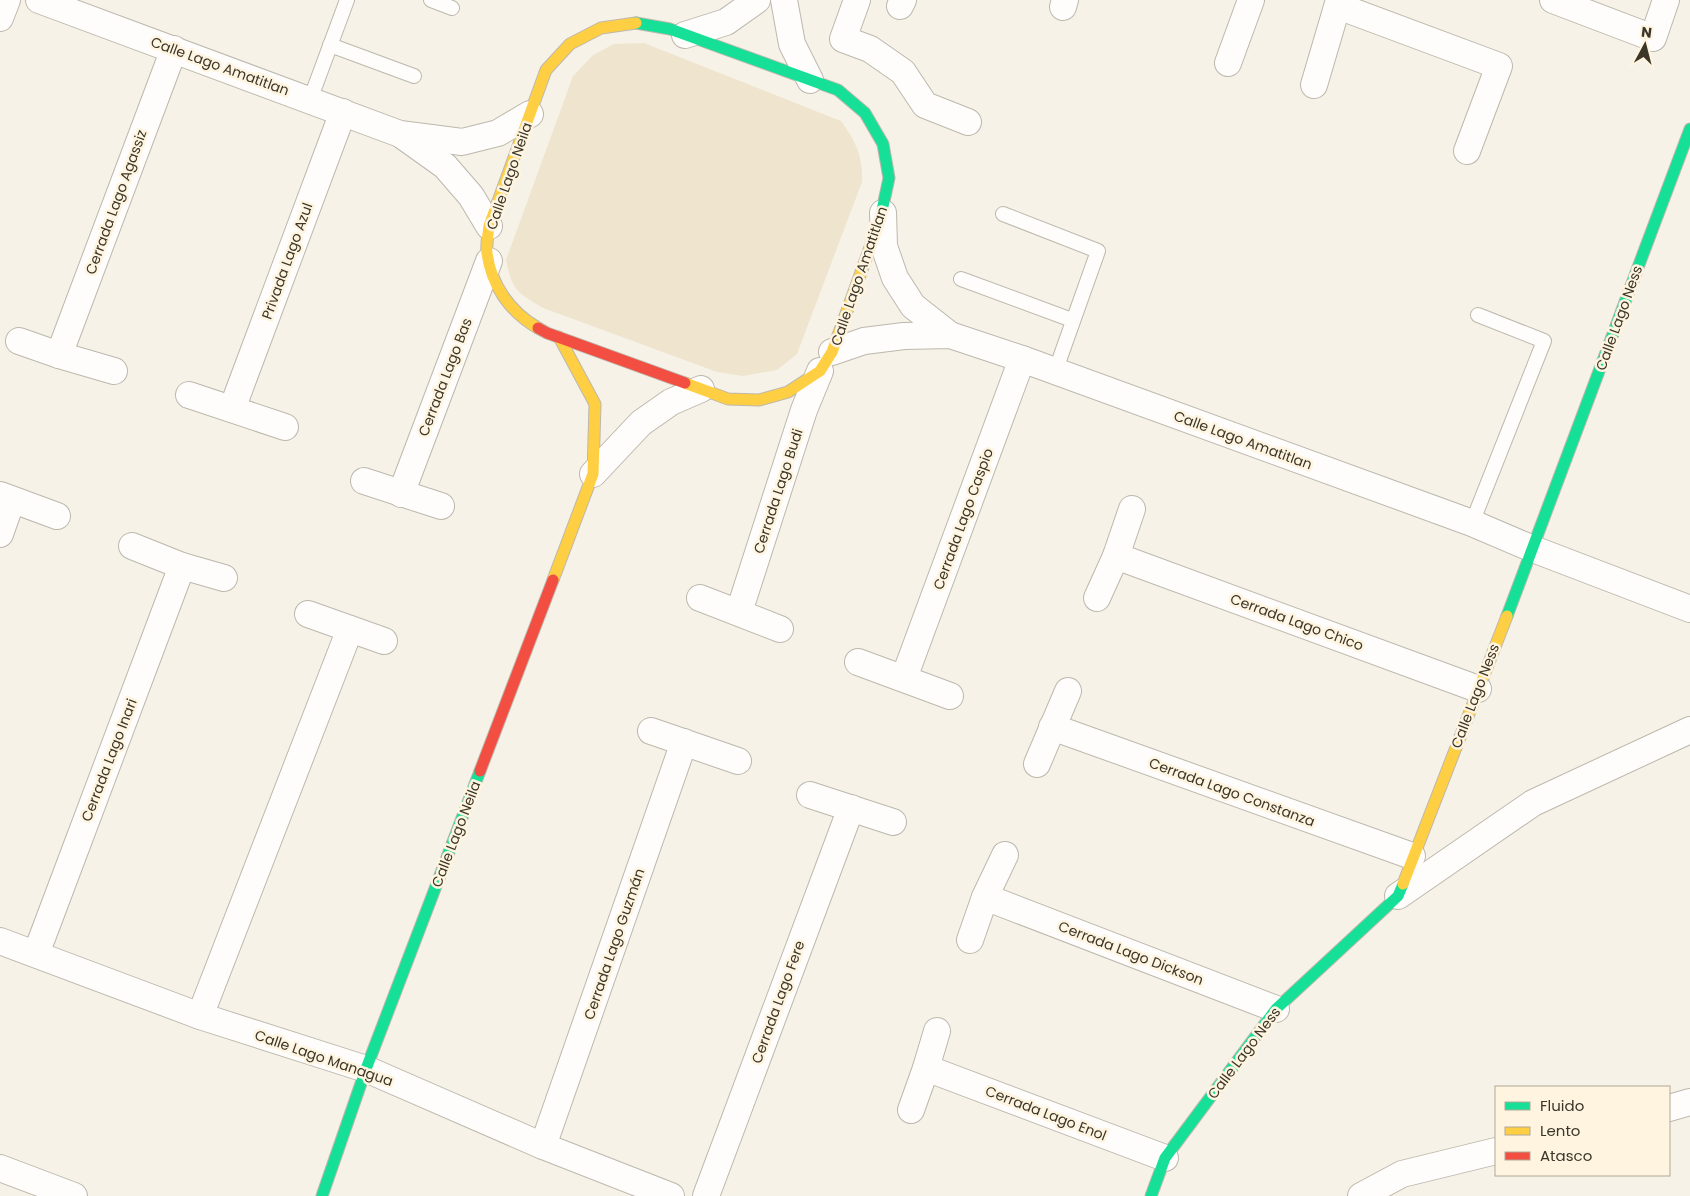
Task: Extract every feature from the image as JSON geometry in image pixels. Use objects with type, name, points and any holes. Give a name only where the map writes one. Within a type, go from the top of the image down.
[{"type":"street","points":[[0,18],[7,0]]},
{"type":"street","name":"Calle Lago Amatitlan","points":[[39,0],[400,134],[462,142],[498,133],[530,114]]},
{"type":"street","points":[[686,35],[726,22],[757,0]]},
{"type":"street","points":[[784,0],[792,44],[810,80]]},
{"type":"street","points":[[857,0],[843,38],[870,49],[903,72],[926,105],[968,122]]},
{"type":"street","points":[[1228,63],[1251,0]]},
{"type":"street","points":[[1553,0],[1653,38],[1666,0]]},
{"type":"street","points":[[1314,85],[1338,3],[1499,66],[1467,151]]},
{"type":"street","name":"Calle Lago Amatitlan","points":[[601,28],[636,23],[670,29],[838,90],[865,113],[883,144],[889,178],[883,212],[826,362]]},
{"type":"street","name":"Calle Lago Neila","points":[[601,28],[570,44],[546,70],[489,226],[487,252],[493,278],[506,301],[524,320],[547,333],[701,389]]},
{"type":"street","name":"Cerrada Lago Agassiz","points":[[59,355],[174,49]]},
{"type":"street","name":"Privada Lago Azul","points":[[232,409],[342,112]]},
{"type":"street","name":"Calle Lago Ness","points":[[1150,1196],[1165,1158],[1276,1009],[1398,896],[1533,549],[1690,129]]},
{"type":"street","name":"Calle Lago Amatitlan","points":[[400,134],[446,166],[471,196],[489,226]]},
{"type":"street","points":[[883,212],[884,246],[895,278],[913,306],[950,336]]},
{"type":"street","name":"Cerrada Lago Bas","points":[[402,494],[489,261]]},
{"type":"street","points":[[593,474],[641,423],[671,402],[701,389],[728,399],[759,400],[788,392],[826,362],[864,340],[904,336],[950,336]]},
{"type":"street","name":"Calle Lago Amatitlan","points":[[950,336],[1022,359],[1472,523],[1533,549],[1690,609]]},
{"type":"street","name":"Calle Lago Neila","points":[[322,1196],[366,1069],[593,474],[595,404],[559,337]]},
{"type":"street","points":[[19,342],[114,371]]},
{"type":"street","name":"Cerrada Lago Caspio","points":[[904,678],[1022,359]]},
{"type":"street","name":"Cerrada Lago Budi","points":[[739,612],[804,410],[826,362]]},
{"type":"street","points":[[189,396],[285,427]]},
{"type":"street","points":[[364,481],[441,506]]},
{"type":"street","points":[[0,534],[6,498],[57,516]]},
{"type":"street","points":[[1097,598],[1116,556],[1132,509]]},
{"type":"street","points":[[132,546],[182,566],[224,578]]},
{"type":"street","name":"Cerrada Lago Chico","points":[[1116,556],[1478,689]]},
{"type":"street","name":"Cerrada Lago Inari","points":[[36,954],[182,566]]},
{"type":"street","points":[[700,598],[780,629]]},
{"type":"street","points":[[308,614],[384,641]]},
{"type":"street","points":[[200,1016],[350,629]]},
{"type":"street","points":[[858,662],[950,696]]},
{"type":"street","points":[[1037,764],[1068,691]]},
{"type":"street","name":"Cerrada Lago Constanza","points":[[1052,728],[1412,856]]},
{"type":"street","points":[[1398,896],[1533,803],[1690,730]]},
{"type":"street","points":[[651,731],[738,761]]},
{"type":"street","name":"Cerrada Lago Guzmán","points":[[543,1146],[684,742]]},
{"type":"street","points":[[810,795],[893,822]]},
{"type":"street","name":"Cerrada Lago Fere","points":[[706,1196],[851,808]]},
{"type":"street","points":[[970,940],[985,897],[1005,855]]},
{"type":"street","name":"Cerrada Lago Dickson","points":[[985,897],[1276,1009]]},
{"type":"street","name":"Calle Lago Managua","points":[[0,941],[200,1016],[366,1069],[543,1146],[671,1196]]},
{"type":"street","points":[[911,1110],[937,1031]]},
{"type":"street","name":"Cerrada Lago Enol","points":[[926,1068],[1165,1158]]},
{"type":"street","points":[[1670,1108],[1690,1102]]},
{"type":"street","points":[[1361,1196],[1402,1174],[1495,1151]]},
{"type":"street","points":[[0,1168],[74,1196]]},
{"type":"lane","points":[[310,100],[347,0]]},
{"type":"lane","points":[[431,0],[452,8]]},
{"type":"lane","points":[[330,44],[414,76]]},
{"type":"lane","points":[[1003,214],[1098,251],[1055,372]]},
{"type":"lane","points":[[961,280],[1072,320]]},
{"type":"lane","points":[[1472,523],[1544,341],[1478,315]]},
{"type":"shaded area","points":[[644,43],[841,121],[858,150],[862,182],[797,354],[777,370],[743,376],[717,372],[543,308],[521,294],[513,284],[506,260],[573,76],[593,55],[614,44]]},
{"type":"traffic: fast","points":[[636,23],[670,29],[838,90],[865,113],[883,144],[889,178],[880,220]]},
{"type":"traffic: fast","points":[[1507,616],[1690,129]]},
{"type":"traffic: fast","points":[[322,1196],[366,1069],[480,771]]},
{"type":"traffic: fast","points":[[1151,1196],[1165,1158],[1276,1009],[1398,896],[1403,884]]},
{"type":"traffic: slow","points":[[538,328],[511,306],[498,287],[489,265],[487,253],[489,226],[546,70],[570,44],[601,28],[636,23]]},
{"type":"traffic: slow","points":[[685,383],[728,399],[759,400],[788,392],[820,371],[832,352],[880,220]]},
{"type":"traffic: slow","points":[[553,580],[593,474],[595,404],[559,337]]},
{"type":"traffic: slow","points":[[1403,884],[1507,616]]},
{"type":"traffic: jam","points":[[538,328],[547,333],[685,383]]},
{"type":"traffic: jam","points":[[480,771],[553,580]]}]
